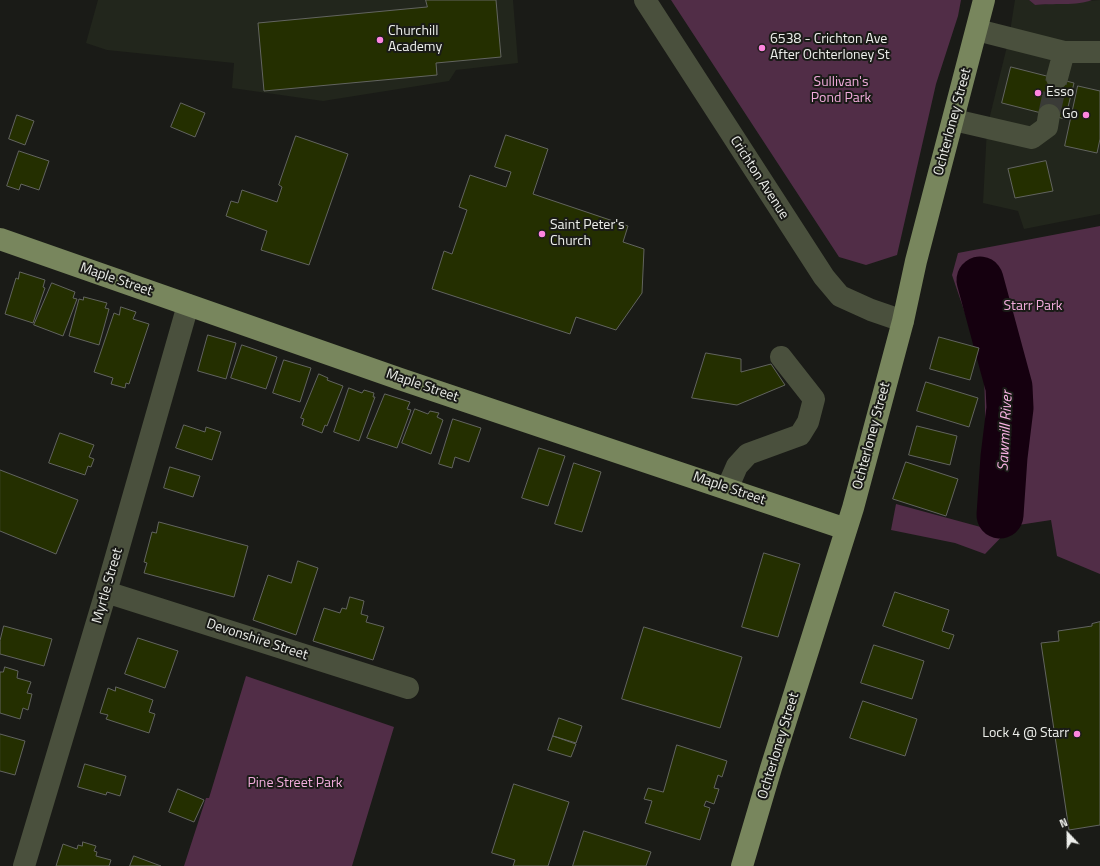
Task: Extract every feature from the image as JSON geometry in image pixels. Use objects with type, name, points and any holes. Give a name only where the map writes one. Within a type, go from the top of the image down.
[{"type":"main road","name":"Ochterloney Street","points":[[742,866],[770,768],[853,508],[904,321],[916,261],[954,120],[984,0]]},
{"type":"main road","name":"Maple Street","points":[[0,240],[400,379],[846,529]]},
{"type":"street","name":"Crichton Avenue","points":[[645,0],[824,277],[840,296],[871,310],[904,321]]},
{"type":"street","points":[[977,30],[1064,52],[1100,52]]},
{"type":"street","points":[[1056,78],[1064,52]]},
{"type":"street","points":[[954,120],[1032,138],[1047,127],[1050,115]]},
{"type":"street","name":"Myrtle Street","points":[[24,866],[106,592],[188,305]]},
{"type":"street","points":[[727,489],[736,466],[748,454],[800,435],[808,422],[814,399],[781,357]]},
{"type":"street","name":"Devonshire Street","points":[[106,592],[408,688]]},
{"type":"shaded area","points":[[98,0],[513,0],[518,63],[456,70],[449,81],[323,101],[232,88],[234,63],[107,50],[86,43]]},
{"type":"shaded area","name":"Esso","points":[[1015,0],[1029,0],[1035,5],[1100,0],[1100,214],[1024,229],[1018,211],[983,203],[987,128],[1009,38]]},
{"type":"green space","name":"Sullivan's Pond Park","points":[[671,0],[961,0],[958,16],[936,84],[897,255],[866,265],[839,257]]},
{"type":"green space","points":[[1029,0],[1092,0],[1072,4],[1035,5]]},
{"type":"green space","name":"Starr Park","points":[[1100,226],[1100,574],[1057,556],[1051,520],[1012,526],[985,554],[955,543],[891,530],[896,504],[988,529],[984,369],[952,275],[958,253]]},
{"type":"green space","name":"Pine Street Park","points":[[246,676],[394,727],[352,866],[184,866],[206,798],[209,798]]},
{"type":"building","name":"Churchill Academy","points":[[426,0],[496,0],[501,57],[436,63],[437,75],[264,91],[258,23],[427,7]]},
{"type":"building","name":"Esso","points":[[1011,67],[1074,83],[1065,119],[1002,103]]},
{"type":"building","name":"Go","points":[[1078,86],[1100,91],[1100,139],[1097,153],[1065,146]]},
{"type":"building","points":[[181,103],[205,113],[195,137],[171,127]]},
{"type":"building","points":[[17,115],[34,121],[25,145],[9,139]]},
{"type":"building","name":"Saint Peter's Church","points":[[506,135],[548,149],[533,194],[628,226],[623,242],[644,249],[642,293],[616,330],[576,317],[570,334],[432,289],[444,251],[452,254],[467,210],[459,207],[470,175],[506,187],[511,172],[495,167]]},
{"type":"building","points":[[296,136],[348,154],[309,265],[261,250],[267,231],[226,216],[231,201],[238,203],[242,190],[277,202],[282,187],[279,185]]},
{"type":"building","points":[[19,151],[49,161],[39,190],[21,184],[19,190],[7,186]]},
{"type":"building","points":[[1046,161],[1053,191],[1015,198],[1008,169]]},
{"type":"building","points":[[20,272],[45,280],[43,287],[45,288],[33,323],[5,314],[16,278],[18,279]]},
{"type":"building","points":[[52,283],[75,292],[73,298],[77,299],[63,336],[34,325]]},
{"type":"building","points":[[84,297],[107,303],[105,308],[109,309],[99,345],[69,336],[79,299],[83,300]]},
{"type":"building","points":[[121,307],[136,312],[133,319],[149,324],[129,384],[126,383],[125,388],[111,384],[113,378],[94,372],[114,313],[119,315]]},
{"type":"building","points":[[208,335],[236,343],[226,379],[198,371]]},
{"type":"building","points":[[939,337],[979,348],[970,380],[930,369]]},
{"type":"building","points":[[242,345],[277,357],[266,389],[231,378]]},
{"type":"building","points":[[706,353],[741,359],[741,372],[771,364],[785,385],[737,405],[692,398]]},
{"type":"building","points":[[284,360],[311,368],[300,402],[273,393]]},
{"type":"building","points":[[319,374],[328,378],[327,380],[343,386],[327,426],[325,425],[322,433],[302,425],[304,419],[301,418]]},
{"type":"building","points":[[926,382],[978,398],[969,427],[917,411]]},
{"type":"building","points":[[349,388],[362,393],[364,390],[374,393],[373,397],[375,397],[359,441],[334,432]]},
{"type":"building","points":[[385,394],[410,402],[407,409],[411,410],[397,448],[367,438]]},
{"type":"building","points":[[415,409],[428,414],[430,411],[439,413],[437,417],[443,420],[431,454],[402,443]]},
{"type":"building","points":[[453,419],[481,428],[469,462],[455,457],[452,468],[439,464]]},
{"type":"building","points":[[184,425],[205,432],[206,427],[221,432],[212,460],[176,448]]},
{"type":"building","points":[[917,426],[957,436],[950,465],[909,455]]},
{"type":"building","points":[[60,433],[94,445],[89,457],[94,459],[91,467],[88,466],[85,475],[49,463]]},
{"type":"building","points":[[539,448],[565,456],[548,506],[522,498]]},
{"type":"building","points":[[906,462],[958,479],[946,516],[893,499]]},
{"type":"building","points":[[574,463],[601,472],[582,532],[555,524]]},
{"type":"building","points":[[170,467],[200,476],[193,497],[164,488]]},
{"type":"building","points":[[0,470],[78,500],[56,554],[0,531]]},
{"type":"building","points":[[159,522],[248,546],[234,597],[144,573],[147,563],[144,562],[152,532],[156,533]]},
{"type":"building","points":[[764,553],[800,564],[778,637],[742,627]]},
{"type":"building","points":[[298,561],[318,568],[296,635],[253,620],[268,575],[291,583]]},
{"type":"building","points":[[895,592],[949,610],[942,631],[954,635],[949,649],[883,626]]},
{"type":"building","points":[[350,597],[364,601],[361,614],[368,616],[366,622],[384,627],[373,660],[313,641],[324,608],[340,613],[342,608],[346,609]]},
{"type":"building","name":"Lock 4 @ Starr","points":[[1100,622],[1100,825],[1069,830],[1041,643],[1059,641],[1058,631],[1092,626],[1092,624]]},
{"type":"building","points":[[4,626],[52,639],[44,666],[0,654],[0,641]]},
{"type":"building","points":[[644,627],[742,657],[720,728],[622,699]]},
{"type":"building","points":[[138,638],[178,651],[165,688],[125,674]]},
{"type":"building","points":[[874,645],[924,661],[912,699],[861,683]]},
{"type":"building","points":[[5,667],[18,671],[17,678],[31,682],[27,693],[32,694],[28,710],[23,708],[20,719],[0,713],[0,672],[3,672]]},
{"type":"building","points":[[116,687],[153,700],[149,712],[155,714],[149,733],[106,719],[108,715],[100,713],[108,688],[115,691]]},
{"type":"building","points":[[863,701],[917,719],[905,756],[850,738]]},
{"type":"building","points":[[559,718],[582,726],[576,743],[553,736]]},
{"type":"building","points":[[0,734],[25,741],[15,775],[0,771]]},
{"type":"building","points":[[553,736],[576,744],[571,757],[548,750]]},
{"type":"building","points":[[677,745],[727,761],[722,777],[718,775],[714,788],[719,789],[714,804],[706,801],[704,806],[710,808],[700,840],[645,823],[652,801],[644,799],[648,788],[663,792]]},
{"type":"building","points":[[85,764],[126,776],[120,796],[107,792],[106,795],[78,787]]},
{"type":"building","points":[[514,784],[569,802],[548,866],[513,866],[515,860],[492,853]]},
{"type":"building","points":[[178,789],[204,800],[194,822],[169,812]]},
{"type":"building","points":[[584,831],[651,852],[646,866],[573,866]]},
{"type":"building","points":[[83,842],[96,846],[94,851],[97,852],[96,856],[111,860],[109,866],[56,866],[63,844],[77,849],[78,845],[82,846]]},
{"type":"building","points":[[134,856],[161,866],[130,866]]},
{"type":"waterway","name":"Sawmill River","points":[[980,280],[1009,387],[1010,408],[1004,457],[1000,515]]},
{"type":"tunnel","points":[[1049,115],[1057,78]]},
{"type":"place","name":"Churchill Academy","points":[[380,40]]},
{"type":"place","name":"6538 - Crichton Ave After Ochterloney St","points":[[762,48]]},
{"type":"place","name":"Esso","points":[[1038,93]]},
{"type":"place","name":"Go","points":[[1086,115]]},
{"type":"place","name":"Saint Peter's Church","points":[[542,234]]},
{"type":"place","name":"Lock 4 @ Starr","points":[[1077,734]]}]
